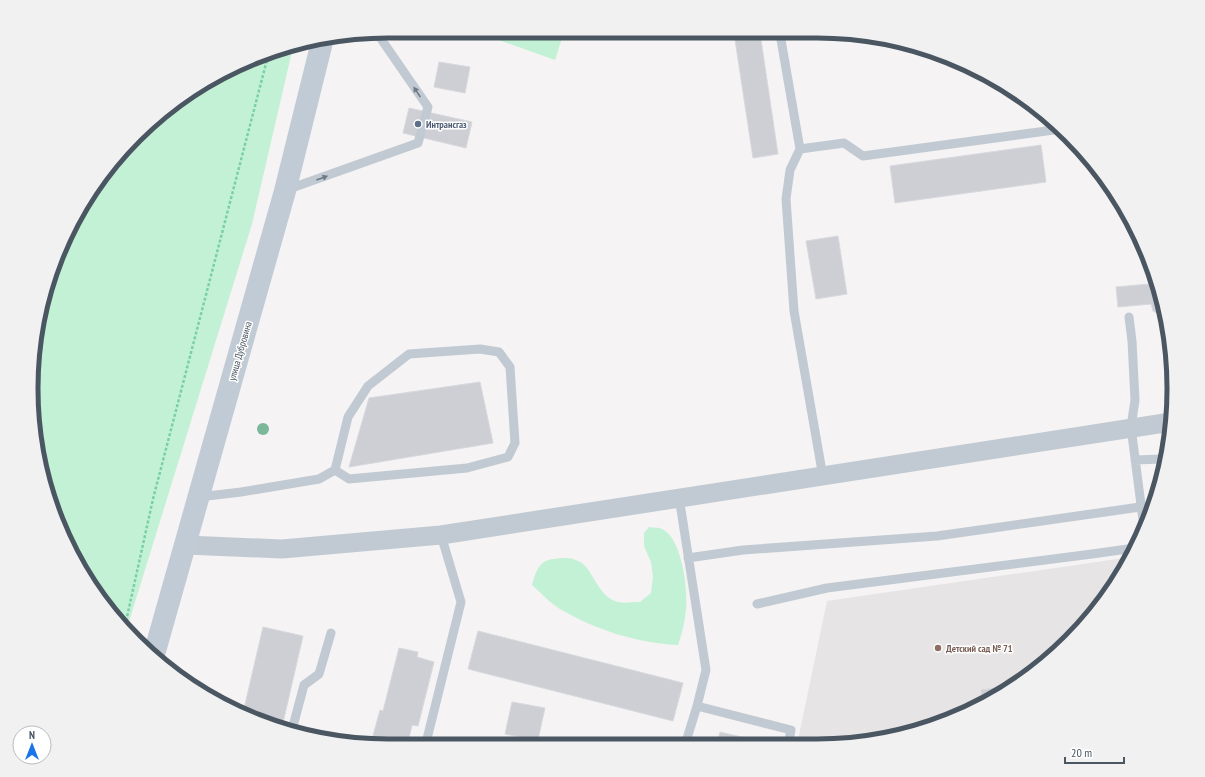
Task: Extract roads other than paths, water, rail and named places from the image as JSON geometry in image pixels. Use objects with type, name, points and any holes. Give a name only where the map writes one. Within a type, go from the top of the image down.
[{"type":"main road","name":"улица Дубровина","points":[[155,650],[285,191],[321,45]]},
{"type":"street","points":[[186,545],[282,549],[441,535],[1165,423]]},
{"type":"lane","points":[[285,191],[418,143],[428,107],[381,38]]},
{"type":"lane","points":[[781,38],[800,149],[790,170],[786,199],[794,311],[823,477]]},
{"type":"lane","points":[[800,149],[844,143],[863,156],[1053,130]]},
{"type":"lane","points":[[1129,317],[1132,341],[1135,400],[1131,428],[1142,518]]},
{"type":"lane","points":[[199,498],[319,479],[335,470],[348,417],[368,386],[409,354],[480,349],[499,352],[510,367],[515,443],[508,457],[467,468],[349,479],[335,470]]},
{"type":"lane","points":[[1135,460],[1160,459]]},
{"type":"lane","points":[[679,497],[706,670],[687,739]]},
{"type":"lane","points":[[688,558],[744,550],[937,536],[1140,507]]},
{"type":"lane","points":[[427,739],[461,602],[441,535]]},
{"type":"lane","points":[[757,604],[827,588],[1128,549]]},
{"type":"lane","points":[[293,725],[304,685],[319,674],[331,633]]},
{"type":"lane","points":[[697,706],[791,730],[789,739]]},
{"type":"place","name":"Интрансгаз","points":[[418,124]]},
{"type":"place","name":"Детский сад № 71","points":[[938,648]]}]
